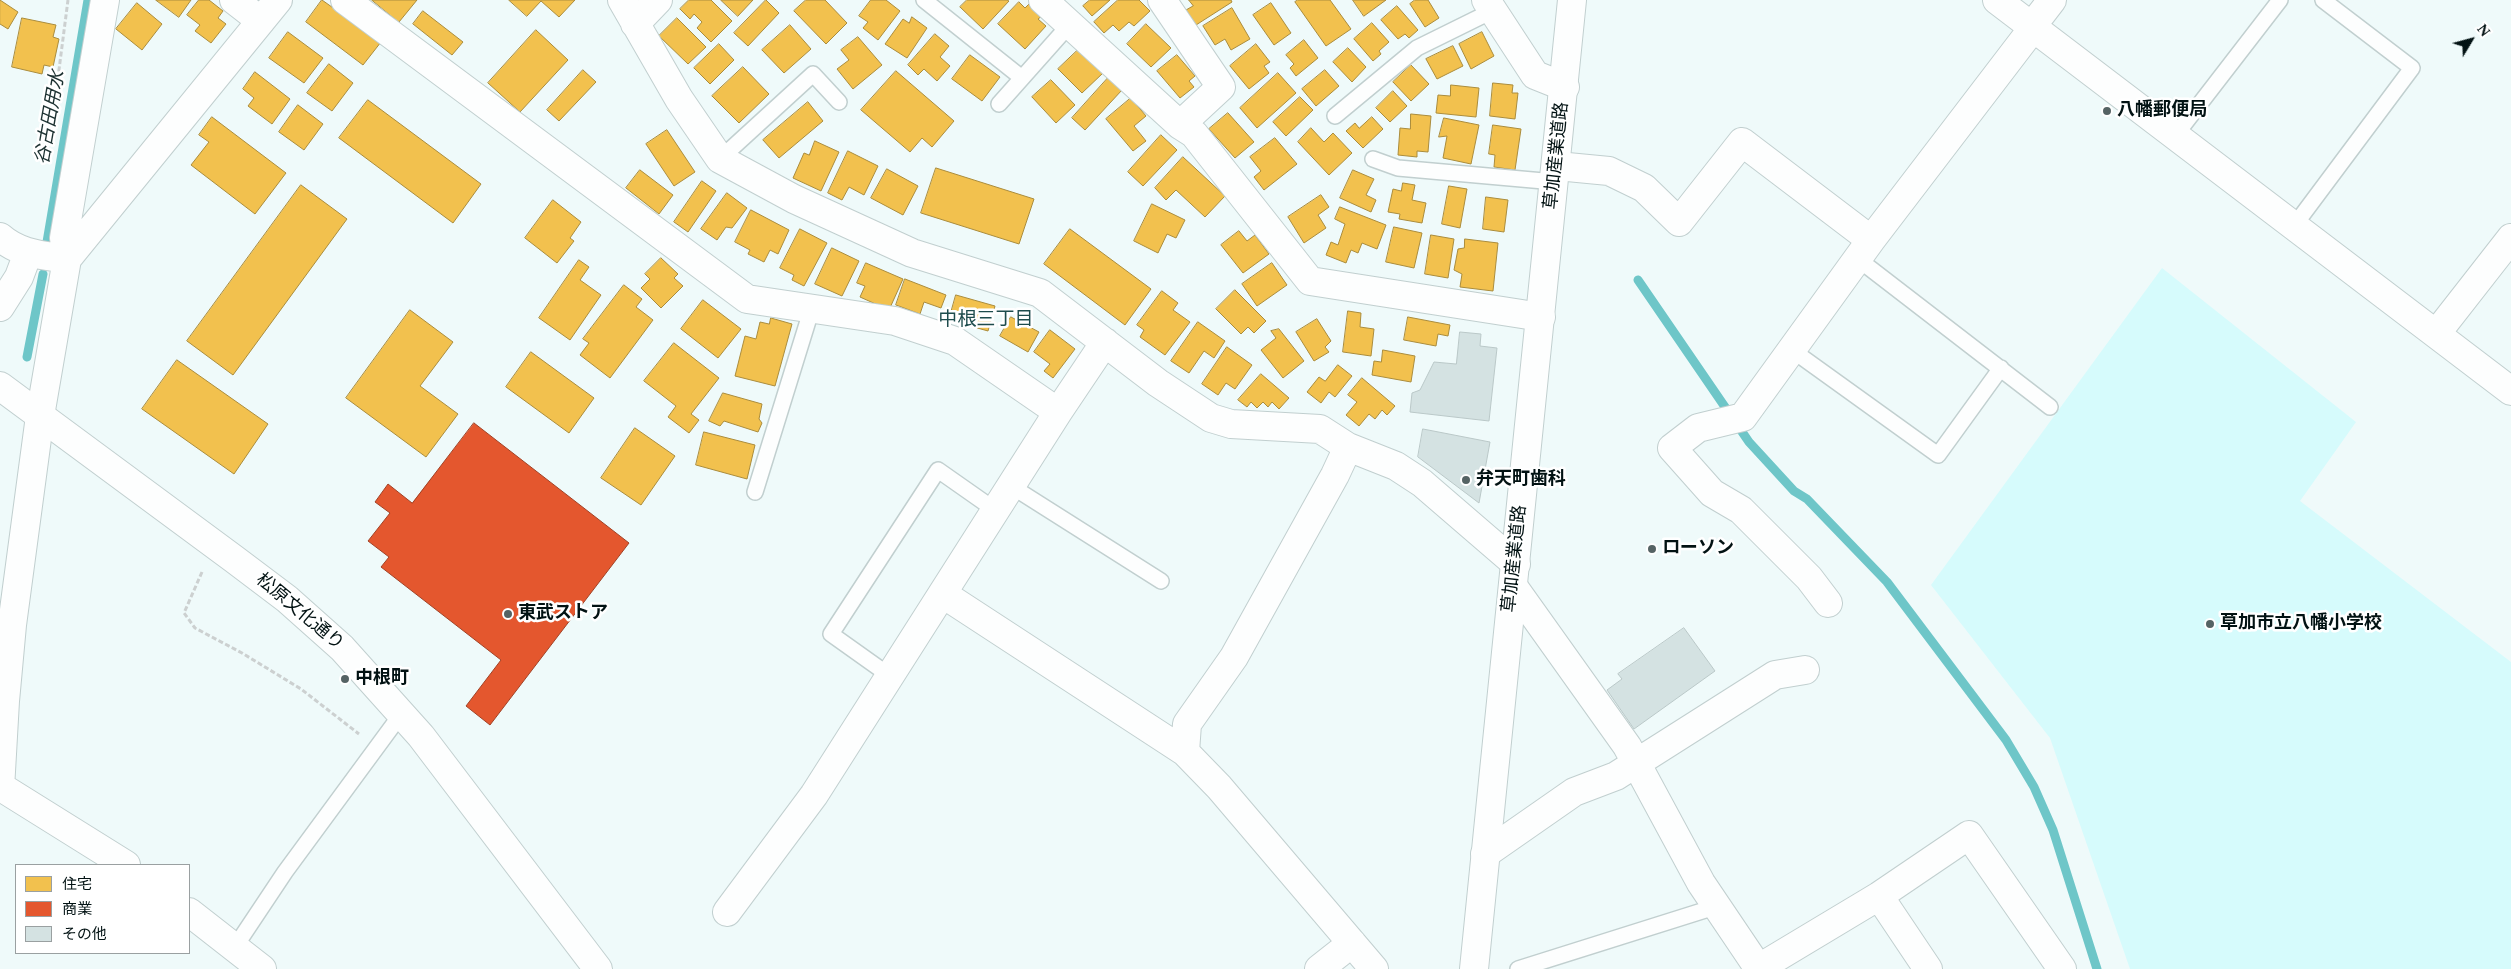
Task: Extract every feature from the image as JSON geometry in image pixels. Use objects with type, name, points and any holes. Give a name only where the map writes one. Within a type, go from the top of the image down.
[{"type":"street","points":[[105,0],[64,238],[66,259],[40,416],[2,699],[0,788],[124,864]]},
{"type":"street","points":[[66,259],[270,10],[234,0]]},
{"type":"street","points":[[345,0],[747,299],[895,321],[955,341],[1058,412]]},
{"type":"street","points":[[622,0],[679,99],[720,159],[794,199],[912,253],[1040,293],[1158,383],[1211,418],[1231,424],[1320,429],[1348,447],[1396,466],[1422,482],[1514,575],[1636,763],[1701,883],[1759,969],[1879,896],[1968,835],[2062,969]]},
{"type":"street","points":[[635,24],[658,0]]},
{"type":"street","points":[[1043,0],[1071,23],[1180,125],[1194,134],[1310,281],[1541,317]]},
{"type":"street","points":[[1162,0],[1221,87],[1180,125]]},
{"type":"street","name":"草加産業道路","points":[[1474,969],[1565,88],[1572,0]]},
{"type":"street","points":[[1997,0],[2511,391]]},
{"type":"street","points":[[1828,603],[1795,564],[1741,510],[1712,493],[1672,448],[1698,428],[1743,417],[2052,0]]},
{"type":"street","points":[[1489,5],[1535,75],[1565,88]]},
{"type":"street","points":[[1556,174],[1609,171],[1644,188],[1679,222],[1742,142],[1865,250]]},
{"type":"street","points":[[0,237],[9,245],[28,253],[66,259]]},
{"type":"street","points":[[2436,334],[2511,238]]},
{"type":"street","points":[[0,307],[19,277],[28,253]]},
{"type":"street","points":[[727,912],[814,795],[995,510],[1105,342]]},
{"type":"street","name":"松原文化通り","points":[[0,386],[287,599],[342,648],[402,713],[598,969]]},
{"type":"street","points":[[1184,752],[1187,724],[1234,657],[1335,475],[1348,447]]},
{"type":"street","points":[[943,594],[1184,752],[1219,787],[1374,969]]},
{"type":"street","points":[[1485,854],[1574,792],[1616,776],[1774,675],[1805,670]]},
{"type":"street","points":[[1879,896],[1928,969]]},
{"type":"street","points":[[190,913],[262,969]]},
{"type":"street","points":[[1319,969],[1352,943]]},
{"type":"lane","points":[[924,0],[1022,78]]},
{"type":"lane","points":[[2175,136],[2280,0]]},
{"type":"lane","points":[[2294,226],[2412,68],[2324,0]]},
{"type":"lane","points":[[1335,116],[1416,48],[1489,5]]},
{"type":"lane","points":[[999,104],[1071,23]]},
{"type":"lane","points":[[720,159],[813,74],[839,102]]},
{"type":"lane","points":[[1373,159],[1398,168],[1556,174]]},
{"type":"lane","points":[[1865,250],[2001,368],[2050,407]]},
{"type":"lane","points":[[756,492],[812,308]]},
{"type":"lane","points":[[1792,350],[1938,455],[2001,368]]},
{"type":"lane","points":[[890,676],[831,634],[938,470],[995,510]]},
{"type":"lane","points":[[1011,486],[1161,581]]},
{"type":"lane","points":[[235,947],[285,872],[402,713]]},
{"type":"lane","points":[[1518,969],[1718,906]]},
{"type":"path","points":[[202,570],[184,613],[196,628],[301,689],[376,749]]},
{"type":"shaded area","name":"草加市立八幡小学校","points":[[2162,268],[2356,422],[2300,501],[2511,662],[2511,969],[2130,969],[2050,738],[1931,585]]},
{"type":"building: 住宅","points":[[0,0],[18,12],[8,29],[0,24]]},
{"type":"building: 住宅","points":[[156,0],[191,0],[179,17]]},
{"type":"building: 住宅","points":[[199,0],[209,0],[223,11],[218,18],[226,24],[211,43],[195,31],[200,25],[187,15]]},
{"type":"building: 住宅","points":[[322,0],[381,42],[363,65],[306,22]]},
{"type":"building: 住宅","points":[[372,0],[417,0],[399,22]]},
{"type":"building: 住宅","points":[[509,0],[575,0],[559,17],[541,1],[527,16]]},
{"type":"building: 住宅","points":[[689,0],[711,0],[732,21],[711,42],[697,28],[702,22],[694,14],[690,19],[680,9]]},
{"type":"building: 住宅","points":[[721,0],[753,0],[738,16]]},
{"type":"building: 住宅","points":[[766,0],[779,13],[748,46],[734,33]]},
{"type":"building: 住宅","points":[[806,0],[825,0],[847,23],[826,44],[794,11]]},
{"type":"building: 住宅","points":[[871,0],[886,0],[900,11],[878,40],[863,28],[868,22],[859,16]]},
{"type":"building: 住宅","points":[[967,0],[1009,1],[983,29],[960,7]]},
{"type":"building: 住宅","points":[[1090,0],[1110,0],[1092,16],[1083,6]]},
{"type":"building: 住宅","points":[[1118,0],[1139,0],[1150,11],[1134,26],[1129,22],[1119,31],[1113,25],[1104,33],[1094,22]]},
{"type":"building: 住宅","points":[[1189,0],[1231,0],[1232,2],[1196,25],[1186,10],[1193,6]]},
{"type":"building: 住宅","points":[[1298,0],[1330,0],[1351,29],[1326,46],[1295,2]]},
{"type":"building: 住宅","points":[[1353,0],[1386,0],[1364,16]]},
{"type":"building: 住宅","points":[[1415,0],[1428,0],[1439,18],[1425,27],[1410,4]]},
{"type":"building: 住宅","points":[[1019,2],[1025,8],[1029,4],[1042,16],[1038,19],[1046,26],[1025,49],[998,24]]},
{"type":"building: 住宅","points":[[137,3],[162,24],[142,50],[116,29]]},
{"type":"building: 住宅","points":[[1271,3],[1291,33],[1274,45],[1253,15]]},
{"type":"building: 住宅","points":[[1397,6],[1418,30],[1409,38],[1405,34],[1398,39],[1381,20]]},
{"type":"building: 住宅","points":[[1232,8],[1250,39],[1231,50],[1225,39],[1215,45],[1203,26]]},
{"type":"building: 住宅","points":[[423,11],[463,42],[452,55],[413,24]]},
{"type":"building: 住宅","points":[[912,17],[927,28],[907,58],[885,44],[903,19],[909,23]]},
{"type":"building: 住宅","points":[[22,18],[56,25],[53,37],[59,39],[53,67],[44,65],[42,74],[12,67]]},
{"type":"building: 住宅","points":[[677,18],[706,47],[688,64],[659,36]]},
{"type":"building: 住宅","points":[[1372,23],[1389,42],[1379,51],[1381,54],[1373,61],[1354,39]]},
{"type":"building: 住宅","points":[[1146,24],[1171,48],[1151,67],[1127,44]]},
{"type":"building: 住宅","points":[[790,25],[811,49],[784,73],[762,50]]},
{"type":"building: 住宅","points":[[536,30],[568,60],[520,112],[488,83]]},
{"type":"building: 住宅","points":[[288,32],[323,58],[304,83],[269,58]]},
{"type":"building: 住宅","points":[[1482,32],[1494,56],[1471,69],[1459,44]]},
{"type":"building: 住宅","points":[[935,34],[949,46],[940,57],[950,66],[937,81],[924,69],[918,75],[908,65]]},
{"type":"building: 住宅","points":[[858,37],[882,65],[853,89],[837,69],[849,60],[841,50]]},
{"type":"building: 住宅","points":[[1304,40],[1318,58],[1296,76],[1290,68],[1294,64],[1286,55]]},
{"type":"building: 住宅","points":[[719,44],[734,60],[710,84],[694,68]]},
{"type":"building: 住宅","points":[[1256,44],[1270,62],[1264,66],[1269,73],[1249,89],[1230,66]]},
{"type":"building: 住宅","points":[[1453,46],[1463,66],[1437,79],[1426,59]]},
{"type":"building: 住宅","points":[[1348,48],[1366,67],[1352,82],[1333,62]]},
{"type":"building: 住宅","points":[[1079,49],[1103,73],[1082,93],[1058,69]]},
{"type":"building: 住宅","points":[[970,55],[1000,77],[982,101],[952,79]]},
{"type":"building: 住宅","points":[[1177,55],[1195,76],[1189,81],[1194,87],[1180,98],[1157,71]]},
{"type":"building: 住宅","points":[[329,64],[353,83],[332,111],[307,93]]},
{"type":"building: 住宅","points":[[1411,65],[1429,84],[1411,101],[1393,82]]},
{"type":"building: 住宅","points":[[743,67],[769,94],[739,123],[712,96]]},
{"type":"building: 住宅","points":[[583,70],[596,82],[559,121],[547,110]]},
{"type":"building: 住宅","points":[[1325,70],[1339,86],[1316,106],[1302,89]]},
{"type":"building: 住宅","points":[[896,71],[954,121],[932,147],[922,138],[910,152],[861,110]]},
{"type":"building: 住宅","points":[[255,72],[290,99],[272,124],[248,106],[254,98],[243,89]]},
{"type":"building: 住宅","points":[[1278,73],[1296,93],[1257,128],[1240,108]]},
{"type":"building: 住宅","points":[[1108,78],[1122,90],[1085,130],[1072,118]]},
{"type":"building: 住宅","points":[[1051,80],[1075,105],[1056,123],[1032,97]]},
{"type":"building: 住宅","points":[[1493,83],[1513,85],[1512,93],[1518,93],[1515,119],[1490,116]]},
{"type":"building: 住宅","points":[[1451,85],[1479,88],[1476,117],[1436,113],[1438,95],[1450,96]]},
{"type":"building: 住宅","points":[[1393,91],[1407,106],[1390,122],[1376,108]]},
{"type":"building: 住宅","points":[[1300,97],[1313,110],[1286,136],[1273,122]]},
{"type":"building: 住宅","points":[[1131,98],[1146,116],[1134,126],[1146,141],[1133,151],[1106,119]]},
{"type":"building: 住宅","points":[[368,100],[481,184],[453,223],[339,138]]},
{"type":"building: 住宅","points":[[808,102],[823,121],[779,158],[763,140]]},
{"type":"building: 住宅","points":[[298,105],[323,124],[304,150],[279,132]]},
{"type":"building: 住宅","points":[[1228,113],[1254,142],[1235,158],[1209,129]]},
{"type":"building: 住宅","points":[[1411,114],[1431,116],[1428,152],[1417,151],[1417,157],[1398,155],[1400,128],[1410,129]]},
{"type":"building: 住宅","points":[[212,117],[286,173],[255,214],[191,165],[209,142],[199,135]]},
{"type":"building: 住宅","points":[[1372,117],[1383,129],[1363,148],[1346,131],[1355,123],[1359,128]]},
{"type":"building: 住宅","points":[[1444,118],[1479,125],[1471,164],[1443,158],[1447,136],[1439,137]]},
{"type":"building: 住宅","points":[[1493,125],[1521,129],[1515,170],[1494,167],[1495,155],[1489,154]]},
{"type":"building: 住宅","points":[[1311,128],[1324,142],[1333,133],[1352,153],[1329,175],[1298,142]]},
{"type":"building: 住宅","points":[[667,130],[695,172],[674,186],[646,144]]},
{"type":"building: 住宅","points":[[1161,135],[1177,150],[1143,186],[1128,172]]},
{"type":"building: 住宅","points":[[1275,138],[1297,164],[1264,190],[1254,177],[1261,171],[1250,157]]},
{"type":"building: 住宅","points":[[815,141],[839,152],[821,191],[793,178],[804,153],[809,155]]},
{"type":"building: 住宅","points":[[848,151],[878,166],[864,195],[849,187],[842,200],[828,193]]},
{"type":"building: 住宅","points":[[1183,157],[1225,196],[1205,217],[1176,190],[1166,200],[1155,188]]},
{"type":"building: 住宅","points":[[936,168],[1034,199],[1019,244],[921,213]]},
{"type":"building: 住宅","points":[[887,169],[918,186],[903,215],[871,198]]},
{"type":"building: 住宅","points":[[640,170],[673,195],[659,214],[626,188]]},
{"type":"building: 住宅","points":[[1353,170],[1374,179],[1366,195],[1376,200],[1371,212],[1340,198]]},
{"type":"building: 住宅","points":[[702,181],[716,191],[688,232],[674,222]]},
{"type":"building: 住宅","points":[[1403,183],[1415,185],[1412,200],[1426,203],[1422,223],[1399,219],[1400,214],[1388,212],[1393,189],[1401,191]]},
{"type":"building: 住宅","points":[[301,185],[347,219],[233,375],[187,341]]},
{"type":"building: 住宅","points":[[1449,186],[1467,189],[1460,228],[1442,224]]},
{"type":"building: 住宅","points":[[727,193],[747,208],[732,228],[726,227],[717,240],[701,229]]},
{"type":"building: 住宅","points":[[1321,195],[1329,207],[1318,215],[1326,228],[1304,243],[1288,217]]},
{"type":"building: 住宅","points":[[1486,197],[1508,200],[1504,232],[1483,229]]},
{"type":"building: 住宅","points":[[553,200],[581,222],[570,238],[574,241],[557,263],[525,238]]},
{"type":"building: 住宅","points":[[1152,204],[1185,220],[1176,238],[1167,234],[1158,253],[1134,241]]},
{"type":"building: 住宅","points":[[1340,207],[1386,225],[1377,249],[1362,243],[1358,253],[1351,250],[1346,263],[1326,255],[1331,242],[1338,245],[1345,224],[1335,219]]},
{"type":"building: 住宅","points":[[751,210],[789,230],[778,254],[770,250],[764,262],[748,254],[750,250],[735,242]]},
{"type":"building: 住宅","points":[[1394,227],[1422,233],[1414,268],[1386,262]]},
{"type":"building: 住宅","points":[[800,229],[827,243],[804,286],[792,280],[794,275],[780,268]]},
{"type":"building: 住宅","points":[[1070,229],[1151,289],[1125,325],[1044,264]]},
{"type":"building: 住宅","points":[[1239,231],[1247,241],[1255,235],[1269,254],[1243,273],[1221,245]]},
{"type":"building: 住宅","points":[[1431,235],[1454,239],[1448,278],[1425,274]]},
{"type":"building: 住宅","points":[[1465,239],[1498,243],[1493,291],[1460,287],[1462,274],[1454,270],[1458,249],[1464,248]]},
{"type":"building: 住宅","points":[[832,248],[859,261],[842,296],[815,284]]},
{"type":"building: 住宅","points":[[661,258],[678,274],[674,278],[683,286],[661,308],[641,288],[650,279],[645,274]]},
{"type":"building: 住宅","points":[[579,260],[589,267],[580,280],[601,295],[570,340],[539,318]]},
{"type":"building: 住宅","points":[[866,263],[903,279],[889,310],[860,297],[865,286],[857,283]]},
{"type":"building: 住宅","points":[[1272,263],[1287,285],[1257,306],[1242,284]]},
{"type":"building: 住宅","points":[[905,279],[946,295],[941,308],[924,302],[920,314],[896,305]]},
{"type":"building: 住宅","points":[[624,285],[642,299],[636,307],[653,320],[610,378],[580,355],[589,343],[583,339]]},
{"type":"building: 住宅","points":[[1235,290],[1266,321],[1254,333],[1248,327],[1241,334],[1216,309]]},
{"type":"building: 住宅","points":[[1162,291],[1178,303],[1173,310],[1190,322],[1165,355],[1140,337],[1144,330],[1137,325]]},
{"type":"building: 住宅","points":[[956,295],[995,306],[988,331],[949,320]]},
{"type":"building: 住宅","points":[[703,300],[741,329],[718,358],[681,329]]},
{"type":"building: 住宅","points":[[410,310],[453,342],[420,386],[458,414],[426,457],[346,398]]},
{"type":"building: 住宅","points":[[1348,311],[1361,313],[1360,327],[1374,329],[1371,356],[1343,352]]},
{"type":"building: 住宅","points":[[1011,317],[1039,332],[1028,352],[1000,336]]},
{"type":"building: 住宅","points":[[1408,317],[1450,325],[1448,336],[1438,334],[1436,346],[1404,340]]},
{"type":"building: 住宅","points":[[771,318],[792,324],[775,386],[735,376],[745,336],[756,339],[760,322],[769,324]]},
{"type":"building: 住宅","points":[[1317,319],[1331,341],[1325,347],[1329,352],[1314,361],[1296,332]]},
{"type":"building: 住宅","points":[[1198,322],[1225,341],[1214,358],[1204,351],[1189,373],[1171,361]]},
{"type":"building: 住宅","points":[[1279,329],[1304,361],[1283,378],[1261,350],[1276,338],[1271,331]]},
{"type":"building: 住宅","points":[[1050,330],[1075,349],[1053,378],[1044,371],[1050,364],[1034,352]]},
{"type":"building: 住宅","points":[[674,343],[719,378],[691,414],[699,420],[689,433],[668,417],[676,406],[644,381]]},
{"type":"building: 住宅","points":[[1227,347],[1252,365],[1235,389],[1226,383],[1218,395],[1202,384]]},
{"type":"building: 住宅","points":[[1383,350],[1415,356],[1411,382],[1372,375],[1374,361],[1381,362]]},
{"type":"building: 住宅","points":[[531,352],[594,398],[569,433],[506,387]]},
{"type":"building: 住宅","points":[[177,360],[268,424],[234,474],[142,409]]},
{"type":"building: 住宅","points":[[1338,365],[1352,376],[1335,397],[1329,392],[1321,403],[1307,392],[1319,377],[1325,381]]},
{"type":"building: 住宅","points":[[1261,374],[1289,398],[1279,409],[1272,402],[1268,407],[1263,402],[1257,408],[1251,402],[1247,407],[1238,400]]},
{"type":"building: 住宅","points":[[1362,378],[1395,406],[1387,415],[1382,410],[1375,419],[1369,414],[1359,426],[1346,415],[1357,402],[1348,395]]},
{"type":"building: 住宅","points":[[723,393],[762,404],[759,419],[762,423],[758,432],[724,421],[720,426],[709,421]]},
{"type":"building: 住宅","points":[[635,428],[675,456],[641,505],[601,478]]},
{"type":"building: 住宅","points":[[704,432],[755,445],[747,479],[696,465]]},
{"type":"building: 商業","name":"東武ストア","points":[[474,423],[629,543],[490,725],[466,706],[501,660],[381,567],[389,557],[368,541],[390,513],[375,502],[388,484],[412,503]]},
{"type":"building: その他","points":[[1460,332],[1481,334],[1480,346],[1497,348],[1489,421],[1410,412],[1412,393],[1420,390],[1434,362],[1456,364]]},
{"type":"building: その他","name":"弁天町歯科","points":[[1423,429],[1490,442],[1479,503],[1418,457]]},
{"type":"building: その他","points":[[1684,628],[1715,671],[1634,729],[1607,690],[1622,679],[1618,674]]},
{"type":"waterway","name":"谷古田用水","points":[[47,242],[88,0]]},
{"type":"waterway","name":"谷古田用水","points":[[27,357],[43,274]]},
{"type":"waterway","points":[[1638,280],[1749,442],[1794,491],[1807,499],[1887,582],[2006,740],[2034,787],[2053,830],[2097,969]]},
{"type":"place","name":"八幡郵便局","points":[[2107,111]]},
{"type":"place","name":"弁天町歯科","points":[[1466,480]]},
{"type":"place","name":"ローソン","points":[[1652,549]]},
{"type":"place","name":"東武ストア","points":[[508,614]]},
{"type":"place","name":"草加市立八幡小学校","points":[[2210,624]]},
{"type":"place","name":"中根町","points":[[345,679]]},
{"type":"district","name":"中根三丁目","points":[[986,321]]}]
